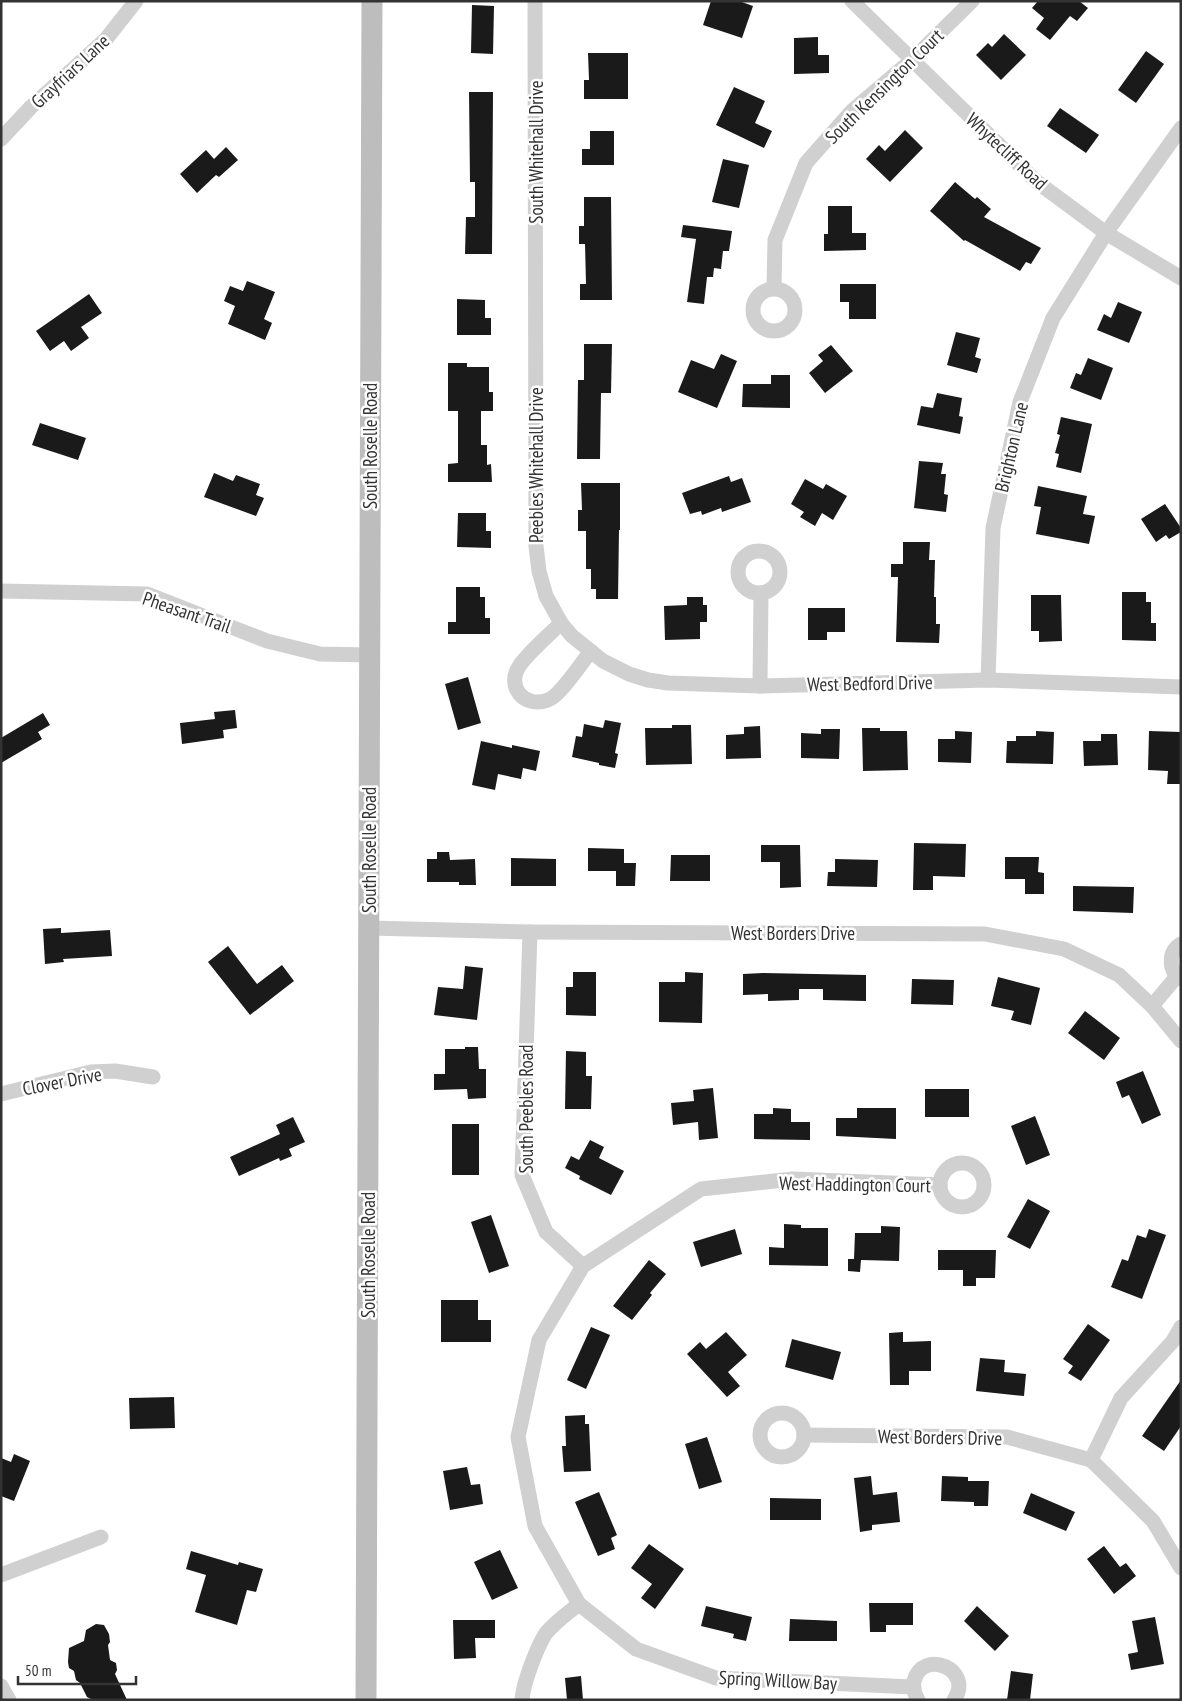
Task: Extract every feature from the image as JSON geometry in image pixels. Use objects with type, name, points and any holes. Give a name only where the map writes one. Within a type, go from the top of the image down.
[{"type":"main road","name":"South Roselle Road","points":[[366,1700],[372,1]]},
{"type":"street","name":"Grayfriars Lane","points":[[1,139],[31,107],[106,40],[136,1]]},
{"type":"street","name":"South Whitehall Drive","points":[[535,1],[536,303]]},
{"type":"street","name":"Whytecliff Road","points":[[852,1],[1037,182],[1106,233],[1181,278]]},
{"type":"street","name":"South Kensington Court","points":[[774,288],[775,240],[806,163],[852,111],[912,60],[972,1]]},
{"type":"street","name":"Brighton Lane","points":[[988,680],[993,528],[1020,402],[1053,318],[1106,233],[1181,128]]},
{"type":"street","name":"Peebles Whitehall Drive","points":[[536,303],[536,546],[539,571],[546,596],[561,623],[572,636]]},
{"type":"street","name":"Pheasant Trail","points":[[1,591],[147,594],[267,641],[320,654],[370,654]]},
{"type":"street","points":[[760,686],[761,593]]},
{"type":"street","points":[[561,623],[520,666],[515,677],[515,688],[522,697],[531,702],[548,700],[562,689],[591,651]]},
{"type":"street","name":"West Bedford Drive","points":[[572,636],[603,661],[630,674],[648,680],[668,683],[760,686],[988,680],[1181,687]]},
{"type":"street","name":"West Borders Drive","points":[[369,928],[530,932],[985,934],[1064,949],[1118,975],[1152,1006],[1181,1041]]},
{"type":"street","name":"South Peebles Road","points":[[530,932],[522,1175],[546,1232],[583,1266]]},
{"type":"street","points":[[1152,1006],[1179,978],[1172,970],[1171,961],[1172,953],[1181,944]]},
{"type":"street","name":"Clover Drive","points":[[1,1094],[91,1072],[115,1071],[153,1077]]},
{"type":"street","name":"West Haddington Court","points":[[583,1266],[701,1189],[793,1179],[940,1185]]},
{"type":"street","name":"Spring Willow Bay","points":[[583,1266],[539,1340],[518,1438],[535,1526],[579,1604],[636,1649],[716,1678],[916,1693],[915,1678],[927,1666],[936,1664],[944,1665],[952,1670],[957,1677],[959,1686],[954,1700]]},
{"type":"street","points":[[1181,1327],[1173,1341],[1121,1398],[1091,1460],[1153,1521],[1181,1568]]},
{"type":"street","name":"West Borders Drive","points":[[804,1435],[1007,1438],[1091,1460]]},
{"type":"street","points":[[1,1575],[101,1537]]},
{"type":"street","points":[[522,1700],[529,1674],[547,1633],[579,1604]]},
{"type":"street","points":[[1,1686],[10,1700]]},
{"type":"building","points":[[711,1],[739,1],[753,6],[742,38],[703,25]]},
{"type":"building","points":[[1038,1],[1079,1],[1088,8],[1077,21],[1070,16],[1050,40],[1036,29],[1044,18],[1032,8]]},
{"type":"building","points":[[472,5],[494,6],[493,54],[471,53]]},
{"type":"building","points":[[1004,34],[1026,55],[1001,80],[976,55],[988,43],[992,47]]},
{"type":"building","points":[[818,37],[818,55],[829,55],[829,73],[794,74],[794,38]]},
{"type":"building","points":[[1146,51],[1164,64],[1136,103],[1118,90]]},
{"type":"building","points":[[588,53],[628,53],[628,99],[584,99],[584,80],[589,80]]},
{"type":"building","points":[[734,87],[765,101],[755,123],[772,131],[764,148],[716,125]]},
{"type":"building","points":[[469,92],[493,92],[492,254],[465,254],[466,217],[475,217],[475,182],[470,182]]},
{"type":"building","points":[[1060,108],[1099,135],[1086,153],[1047,126]]},
{"type":"building","points":[[905,130],[923,148],[890,182],[866,159],[879,145],[885,151]]},
{"type":"building","points":[[590,131],[614,131],[614,165],[582,165],[582,149],[590,149]]},
{"type":"building","points":[[226,147],[238,160],[219,177],[216,175],[197,193],[180,174],[206,150],[214,159]]},
{"type":"building","points":[[723,159],[749,165],[739,208],[712,202]]},
{"type":"building","points":[[955,182],[975,199],[977,197],[991,209],[984,217],[1041,248],[1031,264],[1026,262],[1020,271],[964,241],[930,211]]},
{"type":"building","points":[[584,197],[611,197],[612,300],[580,300],[580,284],[586,284],[585,244],[579,244],[579,226],[584,226]]},
{"type":"building","points":[[828,206],[852,206],[852,233],[866,233],[866,250],[824,251],[824,234],[828,234]]},
{"type":"building","points":[[683,225],[732,231],[729,251],[723,251],[721,269],[714,268],[713,277],[707,277],[704,304],[687,302],[696,239],[681,237]]},
{"type":"building","points":[[247,281],[275,292],[264,319],[272,323],[265,340],[228,324],[235,306],[224,301],[230,286],[243,291]]},
{"type":"building","points":[[840,284],[876,284],[876,319],[849,319],[849,302],[840,302]]},
{"type":"building","points":[[89,294],[102,313],[81,327],[89,338],[71,351],[64,341],[50,351],[36,331]]},
{"type":"building","points":[[457,299],[485,300],[485,318],[491,318],[491,335],[457,335]]},
{"type":"building","points":[[1118,302],[1142,312],[1129,343],[1097,330],[1104,314],[1111,318]]},
{"type":"building","points":[[956,332],[980,338],[975,357],[981,359],[977,373],[947,365]]},
{"type":"building","points":[[584,344],[612,344],[611,393],[601,393],[600,459],[577,459],[578,380],[584,380]]},
{"type":"building","points":[[831,345],[853,371],[825,393],[809,373],[823,361],[818,355]]},
{"type":"building","points":[[721,354],[737,361],[717,408],[678,392],[691,360],[714,369]]},
{"type":"building","points":[[1088,358],[1113,368],[1101,400],[1070,388],[1076,373],[1081,375]]},
{"type":"building","points":[[448,363],[467,363],[467,367],[489,367],[489,392],[493,392],[493,411],[481,411],[481,445],[487,445],[487,465],[491,464],[492,482],[448,482],[448,464],[458,463],[458,411],[448,411]]},
{"type":"building","points":[[771,375],[790,375],[790,408],[742,407],[743,384],[771,384]]},
{"type":"building","points":[[937,393],[962,398],[959,416],[963,417],[960,434],[917,425],[921,406],[933,408]]},
{"type":"building","points":[[1061,417],[1092,424],[1081,473],[1056,467],[1059,454],[1055,453],[1060,435],[1057,434]]},
{"type":"building","points":[[40,423],[86,438],[78,460],[32,445]]},
{"type":"building","points":[[919,461],[943,463],[941,474],[946,474],[944,494],[948,495],[946,512],[914,508]]},
{"type":"building","points":[[214,473],[233,481],[236,475],[260,484],[256,495],[264,498],[256,516],[204,497]]},
{"type":"building","points":[[729,476],[731,482],[742,478],[751,502],[722,512],[721,508],[702,515],[701,511],[690,514],[682,493]]},
{"type":"building","points":[[805,479],[823,489],[826,484],[847,496],[833,520],[822,513],[815,526],[800,517],[804,512],[791,504]]},
{"type":"building","points":[[581,483],[620,483],[618,599],[596,599],[596,589],[591,589],[591,569],[586,569],[586,531],[578,531],[578,510],[582,510]]},
{"type":"building","points":[[1038,486],[1087,496],[1083,514],[1095,516],[1089,544],[1036,534],[1041,507],[1034,506]]},
{"type":"building","points":[[1165,504],[1181,528],[1181,532],[1169,539],[1166,535],[1156,542],[1141,519]]},
{"type":"building","points":[[458,513],[486,513],[486,531],[491,531],[491,548],[457,547]]},
{"type":"building","points":[[903,542],[930,542],[929,560],[935,560],[934,597],[936,597],[936,624],[940,624],[939,643],[896,642],[898,577],[891,577],[891,564],[903,564]]},
{"type":"building","points":[[456,587],[480,587],[480,597],[485,597],[485,618],[490,618],[490,634],[448,634],[448,622],[456,622]]},
{"type":"building","points":[[1122,592],[1146,592],[1146,602],[1151,602],[1151,623],[1156,623],[1156,641],[1122,640]]},
{"type":"building","points":[[1031,595],[1061,595],[1062,641],[1039,642],[1039,631],[1031,631]]},
{"type":"building","points":[[687,597],[703,597],[703,605],[707,605],[707,622],[700,622],[700,639],[665,640],[664,606],[687,605]]},
{"type":"building","points":[[808,608],[845,608],[845,632],[827,632],[827,640],[808,640]]},
{"type":"building","points":[[468,677],[481,723],[458,730],[445,684]]},
{"type":"building","points":[[235,710],[237,728],[223,730],[224,738],[182,744],[180,723],[215,719],[214,712]]},
{"type":"building","points":[[43,713],[50,725],[38,732],[42,739],[1,763],[1,738]]},
{"type":"building","points":[[605,720],[621,723],[615,753],[618,754],[615,768],[572,757],[576,736],[582,737],[584,724],[603,728]]},
{"type":"building","points":[[672,725],[691,725],[692,764],[646,765],[645,728],[672,728]]},
{"type":"building","points":[[760,726],[761,758],[726,759],[726,735],[744,734],[744,727]]},
{"type":"building","points":[[862,728],[880,728],[880,731],[907,731],[908,770],[863,771]]},
{"type":"building","points":[[821,729],[840,729],[839,759],[801,758],[801,733],[821,734]]},
{"type":"building","points":[[955,731],[972,732],[971,763],[938,762],[938,739],[955,739]]},
{"type":"building","points":[[1036,731],[1054,732],[1053,764],[1006,763],[1007,741],[1016,741],[1016,736],[1036,736]]},
{"type":"building","points":[[1149,731],[1181,732],[1181,784],[1167,784],[1168,771],[1148,770]]},
{"type":"building","points":[[1101,734],[1117,734],[1118,765],[1084,766],[1083,741],[1101,741]]},
{"type":"building","points":[[481,741],[512,748],[512,745],[540,751],[536,771],[523,768],[521,779],[498,774],[495,790],[472,785]]},
{"type":"building","points":[[914,843],[966,844],[965,877],[933,876],[933,890],[913,890]]},
{"type":"building","points":[[761,845],[800,845],[801,887],[780,888],[780,862],[761,862]]},
{"type":"building","points":[[588,848],[624,849],[624,863],[636,863],[635,886],[616,886],[616,871],[588,871]]},
{"type":"building","points":[[437,852],[449,852],[450,860],[475,859],[476,885],[459,885],[459,882],[427,882],[427,859],[437,859]]},
{"type":"building","points":[[671,855],[710,855],[710,881],[670,881]]},
{"type":"building","points":[[1005,857],[1039,857],[1038,872],[1044,873],[1044,894],[1025,894],[1025,879],[1005,879]]},
{"type":"building","points":[[511,858],[556,859],[556,886],[511,886]]},
{"type":"building","points":[[835,859],[878,860],[877,887],[827,886],[828,872],[835,872]]},
{"type":"building","points":[[1073,886],[1134,887],[1133,913],[1073,911]]},
{"type":"building","points":[[61,928],[61,933],[110,930],[112,956],[63,959],[64,962],[45,964],[43,929]]},
{"type":"building","points":[[228,946],[257,984],[282,965],[294,981],[250,1015],[208,962]]},
{"type":"building","points":[[465,966],[483,968],[477,1020],[434,1015],[438,987],[463,989]]},
{"type":"building","points":[[573,972],[596,972],[596,1016],[566,1015],[566,987],[573,987]]},
{"type":"building","points":[[685,972],[703,973],[702,1023],[659,1022],[659,982],[685,982]]},
{"type":"building","points":[[743,974],[866,975],[866,1001],[823,1000],[823,989],[799,989],[799,1000],[768,1001],[768,994],[743,995]]},
{"type":"building","points":[[998,977],[1040,988],[1031,1025],[1011,1020],[1014,1011],[991,1006]]},
{"type":"building","points":[[912,979],[954,980],[953,1005],[911,1004]]},
{"type":"building","points":[[1085,1011],[1120,1038],[1104,1060],[1068,1033]]},
{"type":"building","points":[[465,1047],[478,1047],[479,1069],[486,1069],[486,1098],[468,1099],[467,1089],[434,1090],[434,1074],[445,1074],[445,1049],[465,1049]]},
{"type":"building","points":[[566,1051],[586,1052],[586,1076],[592,1076],[591,1109],[565,1109]]},
{"type":"building","points":[[1143,1071],[1161,1115],[1142,1124],[1129,1095],[1122,1098],[1116,1082]]},
{"type":"building","points":[[713,1088],[718,1138],[699,1140],[698,1122],[673,1125],[671,1103],[694,1101],[693,1090]]},
{"type":"building","points":[[925,1089],[969,1089],[969,1117],[925,1117]]},
{"type":"building","points":[[773,1108],[791,1109],[791,1122],[810,1122],[810,1140],[754,1139],[754,1114],[773,1114]]},
{"type":"building","points":[[857,1108],[896,1108],[896,1139],[836,1136],[836,1118],[857,1118]]},
{"type":"building","points":[[1035,1116],[1050,1155],[1026,1165],[1011,1126]]},
{"type":"building","points":[[293,1117],[305,1142],[289,1149],[292,1156],[280,1161],[279,1158],[239,1176],[230,1157],[280,1134],[276,1125]]},
{"type":"building","points":[[452,1124],[479,1124],[479,1175],[452,1175]]},
{"type":"building","points":[[590,1140],[604,1147],[599,1158],[624,1171],[611,1195],[579,1179],[580,1176],[565,1168],[571,1156],[579,1160]]},
{"type":"building","points":[[1028,1199],[1050,1211],[1030,1249],[1007,1237]]},
{"type":"building","points":[[491,1215],[509,1266],[489,1273],[471,1222]]},
{"type":"building","points":[[784,1224],[801,1225],[801,1228],[828,1228],[828,1266],[769,1265],[769,1247],[784,1248]]},
{"type":"building","points":[[881,1226],[900,1227],[899,1261],[861,1260],[860,1272],[848,1271],[848,1259],[854,1259],[855,1233],[881,1233]]},
{"type":"building","points":[[735,1229],[742,1254],[701,1267],[693,1242]]},
{"type":"building","points":[[1149,1229],[1166,1235],[1142,1299],[1111,1287],[1122,1259],[1128,1261],[1137,1235],[1146,1238]]},
{"type":"building","points":[[938,1250],[996,1250],[995,1278],[976,1278],[976,1286],[963,1286],[963,1270],[938,1270]]},
{"type":"building","points":[[649,1260],[666,1274],[650,1293],[652,1295],[632,1320],[613,1306]]},
{"type":"building","points":[[441,1300],[478,1300],[478,1320],[491,1320],[491,1342],[441,1342]]},
{"type":"building","points":[[1088,1324],[1110,1340],[1081,1381],[1068,1373],[1073,1366],[1063,1359]]},
{"type":"building","points":[[591,1327],[610,1335],[586,1389],[567,1380]]},
{"type":"building","points":[[726,1332],[747,1355],[728,1372],[740,1386],[727,1397],[687,1354],[700,1342],[706,1349]]},
{"type":"building","points":[[903,1332],[903,1342],[931,1341],[931,1371],[909,1371],[909,1385],[890,1385],[889,1333]]},
{"type":"building","points":[[792,1339],[841,1352],[833,1380],[785,1367]]},
{"type":"building","points":[[980,1358],[1005,1360],[1004,1372],[1026,1374],[1024,1396],[976,1391]]},
{"type":"building","points":[[1181,1380],[1181,1426],[1164,1451],[1142,1436]]},
{"type":"building","points":[[174,1397],[175,1428],[130,1429],[129,1398]]},
{"type":"building","points":[[585,1415],[585,1424],[589,1424],[591,1471],[564,1472],[562,1446],[566,1446],[565,1416]]},
{"type":"building","points":[[707,1437],[722,1482],[699,1489],[685,1444]]},
{"type":"building","points":[[14,1454],[30,1461],[14,1501],[1,1496],[1,1458],[11,1462]]},
{"type":"building","points":[[467,1467],[471,1485],[480,1484],[483,1504],[450,1510],[443,1471]]},
{"type":"building","points":[[871,1476],[873,1495],[897,1492],[900,1522],[872,1525],[872,1530],[860,1532],[854,1478]]},
{"type":"building","points":[[942,1476],[968,1477],[968,1481],[989,1481],[988,1506],[974,1506],[974,1502],[941,1501]]},
{"type":"building","points":[[599,1492],[617,1535],[611,1538],[615,1549],[598,1556],[575,1502]]},
{"type":"building","points":[[1031,1493],[1075,1512],[1066,1531],[1023,1513]]},
{"type":"building","points":[[770,1498],[821,1499],[821,1520],[770,1520]]},
{"type":"building","points":[[649,1544],[684,1569],[655,1609],[641,1598],[652,1584],[631,1568]]},
{"type":"building","points":[[1104,1546],[1120,1567],[1126,1563],[1136,1576],[1114,1594],[1087,1559]]},
{"type":"building","points":[[500,1550],[518,1588],[492,1600],[474,1562]]},
{"type":"building","points":[[191,1551],[238,1565],[239,1562],[263,1569],[256,1592],[247,1590],[237,1625],[195,1612],[206,1575],[186,1569]]},
{"type":"building","points":[[869,1603],[913,1603],[913,1625],[886,1625],[886,1632],[870,1632]]},
{"type":"building","points":[[706,1606],[752,1617],[746,1641],[733,1638],[734,1634],[701,1626]]},
{"type":"building","points":[[977,1606],[1009,1636],[995,1651],[964,1621]]},
{"type":"building","points":[[1155,1617],[1164,1664],[1131,1670],[1128,1654],[1138,1652],[1132,1621]]},
{"type":"building","points":[[790,1619],[837,1621],[837,1641],[789,1641]]},
{"type":"building","points":[[453,1620],[495,1620],[495,1638],[475,1638],[476,1658],[454,1659]]},
{"type":"building","points":[[96,1624],[104,1625],[109,1634],[110,1660],[116,1663],[117,1670],[115,1674],[127,1700],[93,1700],[87,1697],[80,1683],[76,1680],[74,1671],[69,1668],[69,1648],[84,1641],[86,1630]]},
{"type":"building","points":[[1011,1671],[1033,1674],[1030,1700],[1007,1700]]},
{"type":"building","points":[[581,1676],[583,1700],[567,1700],[565,1678]]}]
